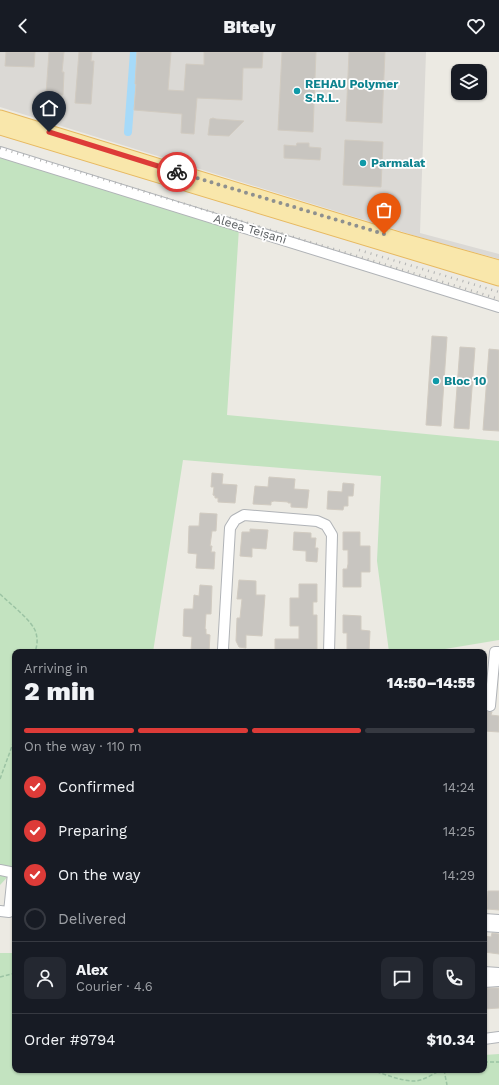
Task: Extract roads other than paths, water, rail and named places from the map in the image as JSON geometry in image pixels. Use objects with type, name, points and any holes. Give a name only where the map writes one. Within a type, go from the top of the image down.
[{"type":"main road","points":[[0,117],[399,239],[499,267]]},
{"type":"main road","points":[[0,128],[499,279]]},
{"type":"street","name":"Aleea Teișani","points":[[0,152],[499,307]]},
{"type":"street","points":[[223,649],[230,528],[235,520],[244,515],[317,521],[326,525],[332,535],[329,649]]},
{"type":"street","points":[[491,702],[495,652],[499,652]]},
{"type":"street","points":[[0,870],[12,873]]},
{"type":"street","points":[[0,911],[9,912],[12,889]]},
{"type":"street","points":[[487,919],[499,920]]},
{"type":"street","points":[[487,926],[499,927]]},
{"type":"street","points":[[487,972],[499,973]]},
{"type":"street","points":[[487,982],[499,981]]},
{"type":"street","points":[[487,1038],[499,1037]]},
{"type":"waterway","points":[[128,132],[134,52]]},
{"type":"railway","points":[[0,148],[499,299]]},
{"type":"railway","points":[[359,250],[499,292]]},
{"type":"place","name":"REHAU Polymer S.R.L.","points":[[297,91]]},
{"type":"place","name":"Parmalat","points":[[363,163]]},
{"type":"place","name":"Bloc 10","points":[[436,381]]}]
